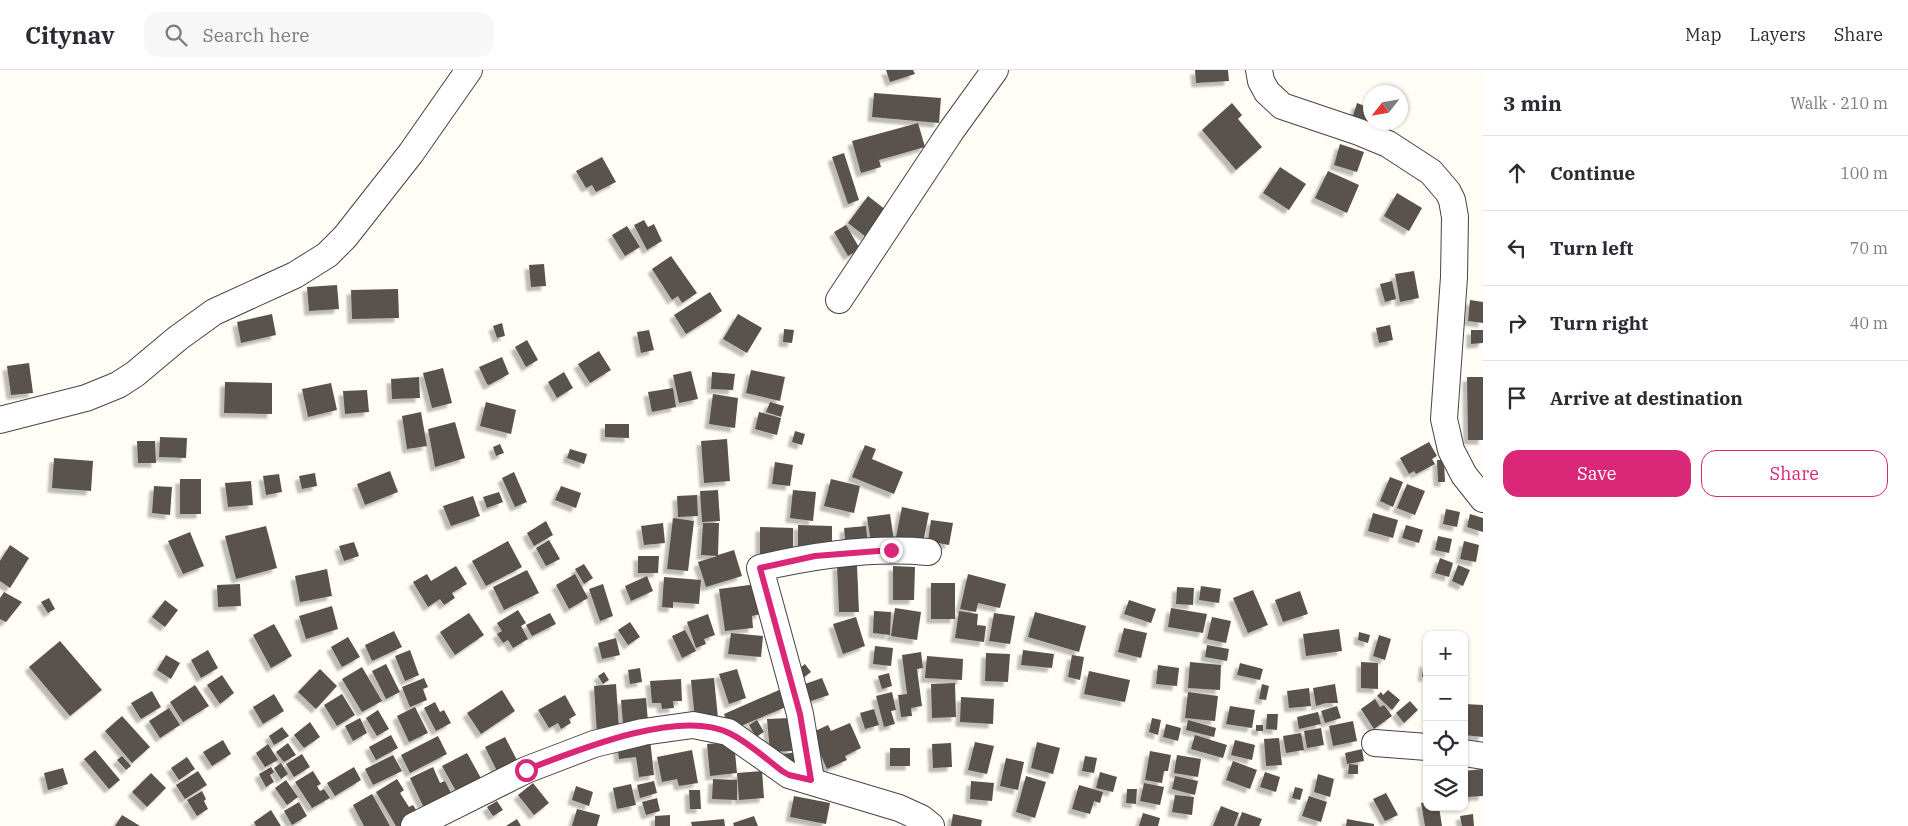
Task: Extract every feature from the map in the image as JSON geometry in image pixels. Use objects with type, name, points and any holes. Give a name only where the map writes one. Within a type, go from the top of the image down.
[{"type":"street","points":[[0,420],[86,398],[118,385],[135,374],[178,338],[214,312],[295,275],[327,255],[345,237],[411,153],[469,70]]},
{"type":"street","points":[[839,300],[951,131],[995,70]]},
{"type":"street","points":[[1259,70],[1261,81],[1267,92],[1282,106],[1359,132],[1388,144],[1430,172],[1448,192],[1452,200],[1455,217],[1454,277],[1444,419],[1451,450],[1464,475],[1483,499]]},
{"type":"street","points":[[811,780],[800,714],[760,568],[798,559],[841,553],[891,550],[928,552]]},
{"type":"street","points":[[414,826],[526,770],[594,744],[642,732],[693,725],[728,732],[789,775],[811,780],[899,808],[921,818],[931,826]]},
{"type":"street","points":[[1376,743],[1423,747]]},
{"type":"street","points":[[1468,753],[1483,756]]},
{"type":"building","points":[[886,70],[913,70],[915,74],[890,82]]},
{"type":"building","points":[[1195,70],[1228,70],[1229,81],[1196,83]]},
{"type":"building","points":[[874,93],[941,98],[939,123],[872,117]]},
{"type":"building","points":[[1232,103],[1242,115],[1238,119],[1262,147],[1236,170],[1202,130]]},
{"type":"building","points":[[1357,103],[1363,105],[1363,126],[1351,122]]},
{"type":"building","points":[[918,123],[925,147],[879,160],[881,167],[861,173],[852,141]]},
{"type":"building","points":[[1340,144],[1364,152],[1357,172],[1334,165]]},
{"type":"building","points":[[844,153],[859,200],[848,204],[832,157]]},
{"type":"building","points":[[602,157],[616,182],[596,192],[592,185],[586,188],[576,171]]},
{"type":"building","points":[[1280,167],[1306,184],[1289,210],[1263,193]]},
{"type":"building","points":[[1328,171],[1359,185],[1347,213],[1315,198]]},
{"type":"building","points":[[1397,193],[1422,208],[1409,231],[1384,216]]},
{"type":"building","points":[[868,196],[886,210],[866,237],[848,223]]},
{"type":"building","points":[[644,220],[648,227],[654,224],[662,241],[647,250],[634,225]]},
{"type":"building","points":[[846,225],[860,249],[848,256],[834,232]]},
{"type":"building","points":[[627,226],[640,247],[625,256],[612,235]]},
{"type":"building","points":[[671,256],[697,293],[682,303],[678,296],[672,300],[652,269]]},
{"type":"building","points":[[544,264],[546,286],[531,287],[529,265]]},
{"type":"building","points":[[1414,271],[1419,298],[1400,302],[1395,274]]},
{"type":"building","points":[[1392,281],[1396,299],[1385,302],[1380,284]]},
{"type":"building","points":[[337,285],[339,309],[309,311],[307,287]]},
{"type":"building","points":[[398,289],[399,318],[352,319],[351,290]]},
{"type":"building","points":[[710,292],[722,311],[686,334],[674,315]]},
{"type":"building","points":[[1470,300],[1483,302],[1483,323],[1468,321]]},
{"type":"building","points":[[272,314],[276,335],[241,343],[237,322]]},
{"type":"building","points":[[738,314],[762,328],[747,353],[723,339]]},
{"type":"building","points":[[502,323],[505,336],[497,338],[493,326]]},
{"type":"building","points":[[1390,325],[1393,340],[1379,343],[1376,328]]},
{"type":"building","points":[[784,329],[794,330],[792,343],[783,342]]},
{"type":"building","points":[[649,330],[654,350],[641,353],[637,332]]},
{"type":"building","points":[[1471,330],[1483,330],[1483,343],[1471,344]]},
{"type":"building","points":[[527,340],[538,360],[526,367],[515,347]]},
{"type":"building","points":[[599,351],[611,370],[590,383],[578,364]]},
{"type":"building","points":[[502,357],[509,374],[489,385],[487,384],[479,367]]},
{"type":"building","points":[[29,363],[33,393],[11,395],[7,366]]},
{"type":"building","points":[[443,368],[452,403],[432,408],[423,373]]},
{"type":"building","points":[[751,370],[785,377],[780,401],[746,393]]},
{"type":"building","points":[[691,371],[698,399],[679,403],[673,375]]},
{"type":"building","points":[[564,372],[573,388],[557,398],[548,382]]},
{"type":"building","points":[[712,372],[735,374],[733,390],[711,389]]},
{"type":"building","points":[[419,377],[420,398],[392,399],[391,379]]},
{"type":"building","points":[[1467,377],[1483,377],[1483,440],[1468,440]]},
{"type":"building","points":[[225,382],[272,383],[272,414],[224,413]]},
{"type":"building","points":[[331,383],[337,410],[308,417],[302,389]]},
{"type":"building","points":[[673,388],[676,407],[652,412],[648,392]]},
{"type":"building","points":[[367,390],[369,412],[345,414],[343,391]]},
{"type":"building","points":[[713,394],[738,398],[735,428],[709,424]]},
{"type":"building","points":[[486,402],[516,410],[511,434],[480,426]]},
{"type":"building","points":[[770,402],[784,406],[781,417],[766,412]]},
{"type":"building","points":[[421,412],[427,446],[407,449],[402,416]]},
{"type":"building","points":[[759,412],[781,418],[777,435],[755,429]]},
{"type":"building","points":[[455,422],[465,458],[435,467],[428,429]]},
{"type":"building","points":[[605,424],[629,424],[629,438],[605,437]]},
{"type":"building","points":[[795,431],[805,434],[802,445],[792,442]]},
{"type":"building","points":[[160,437],[187,438],[186,458],[159,457]]},
{"type":"building","points":[[727,439],[730,481],[704,483],[701,441]]},
{"type":"building","points":[[137,441],[155,441],[156,463],[138,463]]},
{"type":"building","points":[[1429,442],[1437,456],[1432,459],[1435,464],[1416,474],[1414,471],[1409,474],[1400,458]]},
{"type":"building","points":[[500,444],[504,453],[496,456],[493,447]]},
{"type":"building","points":[[865,445],[876,449],[872,459],[903,472],[894,494],[852,477]]},
{"type":"building","points":[[570,449],[587,454],[584,464],[567,458]]},
{"type":"building","points":[[54,458],[93,461],[91,491],[52,488]]},
{"type":"building","points":[[1437,460],[1444,460],[1445,482],[1438,482]]},
{"type":"building","points":[[775,462],[793,465],[790,486],[772,484]]},
{"type":"building","points":[[390,471],[398,492],[365,505],[357,484]]},
{"type":"building","points":[[514,472],[527,502],[515,507],[502,478]]},
{"type":"building","points":[[315,473],[317,486],[302,489],[299,476]]},
{"type":"building","points":[[279,474],[282,492],[266,495],[263,476]]},
{"type":"building","points":[[1390,477],[1403,482],[1393,507],[1380,501]]},
{"type":"building","points":[[180,479],[201,479],[201,514],[180,514]]},
{"type":"building","points":[[831,479],[860,486],[854,513],[824,506]]},
{"type":"building","points":[[251,481],[253,505],[228,507],[225,483]]},
{"type":"building","points":[[1407,484],[1425,491],[1415,515],[1397,508]]},
{"type":"building","points":[[154,486],[172,487],[170,515],[152,513]]},
{"type":"building","points":[[561,486],[581,493],[576,508],[555,500]]},
{"type":"building","points":[[718,490],[720,521],[702,522],[700,491]]},
{"type":"building","points":[[793,490],[816,492],[813,521],[790,518]]},
{"type":"building","points":[[499,492],[503,502],[487,508],[483,497]]},
{"type":"building","points":[[697,495],[698,516],[678,517],[677,496]]},
{"type":"building","points":[[473,496],[480,516],[451,526],[443,506]]},
{"type":"building","points":[[902,507],[929,513],[923,543],[896,537]]},
{"type":"building","points":[[1446,509],[1460,512],[1457,527],[1443,524]]},
{"type":"building","points":[[1373,513],[1398,520],[1393,538],[1368,531]]},
{"type":"building","points":[[890,514],[894,540],[872,550],[867,517]]},
{"type":"building","points":[[1470,514],[1483,518],[1483,532],[1467,527]]},
{"type":"building","points":[[673,518],[694,521],[688,571],[667,569]]},
{"type":"building","points":[[931,520],[953,523],[949,545],[928,541]]},
{"type":"building","points":[[546,521],[553,535],[534,546],[527,533]]},
{"type":"building","points":[[663,523],[665,543],[644,545],[641,526]]},
{"type":"building","points":[[703,523],[719,523],[718,555],[734,550],[742,576],[706,587],[698,562],[717,556],[701,555]]},
{"type":"building","points":[[798,525],[832,526],[832,550],[798,550]]},
{"type":"building","points":[[1406,525],[1423,530],[1419,543],[1402,538]]},
{"type":"building","points":[[266,526],[277,568],[236,579],[225,536]]},
{"type":"building","points":[[866,526],[868,545],[846,547],[844,528]]},
{"type":"building","points":[[760,527],[793,528],[793,557],[760,556]]},
{"type":"building","points":[[190,532],[204,566],[183,574],[168,541]]},
{"type":"building","points":[[1438,536],[1452,539],[1449,553],[1435,550]]},
{"type":"building","points":[[549,540],[560,559],[546,566],[536,548]]},
{"type":"building","points":[[508,541],[522,567],[486,586],[472,561]]},
{"type":"building","points":[[1464,541],[1479,545],[1476,562],[1460,559]]},
{"type":"building","points":[[354,542],[359,556],[344,561],[339,546]]},
{"type":"building","points":[[10,545],[29,558],[10,588],[0,581],[0,561]]},
{"type":"building","points":[[638,556],[659,556],[658,573],[638,573]]},
{"type":"building","points":[[1440,558],[1453,563],[1449,577],[1435,573]]},
{"type":"building","points":[[584,564],[593,578],[584,584],[575,569]]},
{"type":"building","points":[[837,565],[857,565],[859,612],[839,612]]},
{"type":"building","points":[[1458,565],[1470,570],[1463,586],[1452,581]]},
{"type":"building","points":[[456,566],[467,584],[452,593],[455,598],[444,605],[440,599],[428,607],[413,582],[427,574],[431,581]]},
{"type":"building","points":[[893,566],[915,567],[914,600],[893,600]]},
{"type":"building","points":[[327,569],[332,596],[300,602],[295,576]]},
{"type":"building","points":[[527,570],[539,593],[504,610],[493,587]]},
{"type":"building","points":[[575,574],[588,598],[569,609],[556,585]]},
{"type":"building","points":[[968,574],[1006,584],[1000,608],[978,603],[976,612],[960,609]]},
{"type":"building","points":[[647,576],[653,591],[631,601],[625,586]]},
{"type":"building","points":[[664,577],[701,580],[699,604],[673,602],[673,608],[662,607]]},
{"type":"building","points":[[931,583],[955,583],[955,619],[931,619]]},
{"type":"building","points":[[240,584],[241,606],[218,607],[217,585]]},
{"type":"building","points":[[603,584],[613,616],[600,621],[589,589]]},
{"type":"building","points":[[757,584],[761,614],[752,616],[753,628],[725,631],[719,589]]},
{"type":"building","points":[[1201,586],[1221,589],[1219,603],[1199,600]]},
{"type":"building","points":[[1177,587],[1194,588],[1193,605],[1176,604]]},
{"type":"building","points":[[1253,590],[1268,625],[1248,633],[1233,598]]},
{"type":"building","points":[[1300,591],[1308,614],[1283,622],[1275,600]]},
{"type":"building","points":[[4,592],[22,602],[6,622],[0,619],[0,598]]},
{"type":"building","points":[[49,598],[55,609],[48,613],[41,602]]},
{"type":"building","points":[[165,600],[178,610],[165,627],[152,617]]},
{"type":"building","points":[[1129,600],[1156,609],[1151,623],[1124,614]]},
{"type":"building","points":[[332,606],[338,629],[306,639],[299,616]]},
{"type":"building","points":[[895,608],[921,612],[917,640],[891,636]]},
{"type":"building","points":[[1171,608],[1207,614],[1203,633],[1168,627]]},
{"type":"building","points":[[518,610],[526,623],[521,626],[528,639],[513,648],[508,640],[503,643],[497,634],[502,631],[497,623]]},
{"type":"building","points":[[874,611],[891,612],[890,635],[873,633]]},
{"type":"building","points":[[959,611],[978,614],[977,625],[986,626],[984,642],[955,638]]},
{"type":"building","points":[[1035,612],[1086,626],[1079,652],[1028,637]]},
{"type":"building","points":[[469,613],[484,635],[455,655],[440,632]]},
{"type":"building","points":[[550,613],[556,624],[532,636],[526,625]]},
{"type":"building","points":[[994,613],[1015,616],[1010,644],[989,641]]},
{"type":"building","points":[[708,614],[715,635],[704,639],[706,644],[696,648],[687,622]]},
{"type":"building","points":[[856,617],[865,646],[843,654],[833,624]]},
{"type":"building","points":[[1212,617],[1231,621],[1226,643],[1207,639]]},
{"type":"building","points":[[630,622],[640,637],[628,645],[618,630]]},
{"type":"building","points":[[274,624],[292,656],[271,668],[253,635]]},
{"type":"building","points":[[1124,628],[1147,633],[1141,658],[1118,652]]},
{"type":"building","points":[[1339,629],[1342,651],[1306,656],[1303,634]]},
{"type":"building","points":[[685,630],[696,651],[682,658],[672,636]]},
{"type":"building","points":[[394,631],[402,647],[372,661],[365,645]]},
{"type":"building","points":[[1359,632],[1370,635],[1368,643],[1358,640]]},
{"type":"building","points":[[731,633],[763,636],[761,657],[728,654]]},
{"type":"building","points":[[1379,635],[1391,639],[1385,660],[1373,656]]},
{"type":"building","points":[[348,637],[360,657],[342,667],[331,647]]},
{"type":"building","points":[[616,638],[620,655],[602,659],[598,643]]},
{"type":"building","points":[[60,641],[102,690],[70,716],[29,667]]},
{"type":"building","points":[[1207,645],[1229,649],[1227,661],[1205,657]]},
{"type":"building","points":[[875,646],[893,648],[891,666],[873,664]]},
{"type":"building","points":[[208,650],[218,668],[201,678],[191,660]]},
{"type":"building","points":[[410,650],[419,675],[405,681],[395,656]]},
{"type":"building","points":[[1023,650],[1054,654],[1052,668],[1021,665]]},
{"type":"building","points":[[921,652],[923,668],[917,669],[922,706],[911,708],[912,716],[901,717],[898,695],[907,694],[902,655]]},
{"type":"building","points":[[986,653],[1010,654],[1008,682],[985,681]]},
{"type":"building","points":[[166,655],[180,663],[171,679],[157,670]]},
{"type":"building","points":[[1072,655],[1084,657],[1080,680],[1068,677]]},
{"type":"building","points":[[927,656],[963,659],[962,680],[925,678]]},
{"type":"building","points":[[1190,662],[1221,665],[1220,690],[1188,688]]},
{"type":"building","points":[[1361,662],[1378,663],[1378,689],[1361,688]]},
{"type":"building","points":[[1240,663],[1263,669],[1260,680],[1237,675]]},
{"type":"building","points":[[386,664],[400,692],[386,699],[372,671]]},
{"type":"building","points":[[805,664],[811,672],[803,678],[797,670]]},
{"type":"building","points":[[1158,665],[1179,668],[1177,686],[1156,684]]},
{"type":"building","points":[[362,667],[382,701],[362,712],[342,679]]},
{"type":"building","points":[[640,668],[642,682],[630,684],[628,670]]},
{"type":"building","points":[[320,669],[337,686],[316,709],[298,692]]},
{"type":"building","points":[[737,669],[746,698],[729,704],[719,674]]},
{"type":"building","points":[[1089,671],[1130,680],[1125,702],[1084,694]]},
{"type":"building","points":[[604,672],[609,680],[603,684],[598,676]]},
{"type":"building","points":[[889,673],[892,686],[882,689],[878,676]]},
{"type":"building","points":[[222,675],[234,693],[220,704],[207,685]]},
{"type":"building","points":[[424,678],[428,687],[423,689],[427,700],[410,707],[402,687]]},
{"type":"building","points":[[714,678],[718,718],[695,720],[691,680]]},
{"type":"building","points":[[822,678],[829,695],[808,702],[802,685]]},
{"type":"building","points":[[681,679],[682,701],[673,701],[674,708],[662,709],[661,703],[652,703],[650,681]]},
{"type":"building","points":[[955,683],[956,717],[932,718],[931,684]]},
{"type":"building","points":[[616,684],[619,728],[597,735],[594,686]]},
{"type":"building","points":[[1262,684],[1269,686],[1266,700],[1259,699]]},
{"type":"building","points":[[1335,684],[1338,703],[1326,703],[1316,706],[1313,688]]},
{"type":"building","points":[[195,685],[209,706],[183,722],[170,702]]},
{"type":"building","points":[[1309,688],[1311,706],[1289,708],[1287,691]]},
{"type":"building","points":[[502,690],[515,711],[481,734],[467,713]]},
{"type":"building","points":[[779,690],[786,707],[731,730],[724,714]]},
{"type":"building","points":[[1388,690],[1400,700],[1392,710],[1377,696],[1381,692],[1383,695]]},
{"type":"building","points":[[152,691],[161,707],[141,719],[131,703]]},
{"type":"building","points":[[892,692],[896,710],[891,711],[895,724],[884,727],[876,696]]},
{"type":"building","points":[[1188,692],[1218,696],[1215,721],[1185,718]]},
{"type":"building","points":[[274,694],[284,711],[263,724],[253,707]]},
{"type":"building","points":[[342,694],[355,715],[337,726],[324,705]]},
{"type":"building","points":[[565,695],[576,715],[569,719],[571,723],[561,729],[558,723],[549,728],[538,710]]},
{"type":"building","points":[[961,697],[994,699],[993,724],[960,722]]},
{"type":"building","points":[[646,698],[648,722],[623,724],[621,700]]},
{"type":"building","points":[[1375,699],[1380,707],[1384,705],[1392,716],[1374,729],[1361,709]]},
{"type":"building","points":[[1410,701],[1418,710],[1404,723],[1396,713]]},
{"type":"building","points":[[435,702],[440,712],[444,710],[451,723],[436,731],[424,708]]},
{"type":"building","points":[[1468,704],[1483,705],[1483,737],[1468,735]]},
{"type":"building","points":[[1230,706],[1255,710],[1252,728],[1226,724]]},
{"type":"building","points":[[1337,706],[1341,718],[1325,723],[1321,711]]},
{"type":"building","points":[[415,707],[428,733],[409,742],[397,716]]},
{"type":"building","points":[[169,708],[180,725],[160,738],[149,721]]},
{"type":"building","points":[[874,709],[879,725],[865,729],[860,713]]},
{"type":"building","points":[[378,710],[389,729],[377,736],[366,718]]},
{"type":"building","points":[[1318,712],[1321,724],[1299,729],[1297,717]]},
{"type":"building","points":[[1267,714],[1278,714],[1277,730],[1266,729]]},
{"type":"building","points":[[122,716],[150,747],[132,763],[105,731]]},
{"type":"building","points":[[360,718],[367,733],[353,741],[345,726]]},
{"type":"building","points":[[790,718],[792,751],[770,752],[767,719]]},
{"type":"building","points":[[1152,718],[1161,720],[1158,735],[1149,732]]},
{"type":"building","points":[[757,720],[764,732],[756,737],[749,725]]},
{"type":"building","points":[[1188,720],[1216,728],[1214,737],[1186,730]]},
{"type":"building","points":[[1353,721],[1357,741],[1333,746],[1329,726]]},
{"type":"building","points":[[310,722],[320,737],[304,748],[294,735]]},
{"type":"building","points":[[850,723],[861,748],[845,756],[847,760],[827,769],[811,733],[828,725],[831,731]]},
{"type":"building","points":[[1166,724],[1181,728],[1178,741],[1163,737]]},
{"type":"building","points":[[1256,725],[1263,725],[1263,731],[1256,731]]},
{"type":"building","points":[[282,727],[289,736],[274,745],[269,736]]},
{"type":"building","points":[[1321,728],[1324,745],[1307,748],[1304,731]]},
{"type":"building","points":[[1301,733],[1304,750],[1286,753],[1283,736]]},
{"type":"building","points":[[391,735],[398,748],[376,760],[369,747]]},
{"type":"building","points":[[1195,735],[1227,745],[1223,758],[1191,749]]},
{"type":"building","points":[[438,736],[447,754],[410,773],[401,755]]},
{"type":"building","points":[[505,737],[519,764],[499,775],[485,747]]},
{"type":"building","points":[[1279,738],[1282,765],[1266,766],[1264,739]]},
{"type":"building","points":[[650,739],[654,775],[639,777],[636,757],[619,759],[617,743]]},
{"type":"building","points":[[223,740],[231,754],[212,766],[203,752]]},
{"type":"building","points":[[1235,740],[1255,745],[1252,760],[1231,755]]},
{"type":"building","points":[[734,742],[737,773],[710,776],[707,744]]},
{"type":"building","points":[[975,742],[994,746],[987,774],[968,770]]},
{"type":"building","points":[[1037,742],[1060,748],[1053,774],[1031,768]]},
{"type":"building","points":[[288,743],[296,755],[284,762],[276,752]]},
{"type":"building","points":[[951,743],[952,767],[933,768],[932,744]]},
{"type":"building","points":[[268,744],[278,760],[265,767],[256,753]]},
{"type":"building","points":[[890,748],[910,748],[910,766],[890,766]]},
{"type":"building","points":[[1362,749],[1364,761],[1347,764],[1345,753]]},
{"type":"building","points":[[95,750],[120,780],[109,789],[84,759]]},
{"type":"building","points":[[692,750],[698,783],[679,786],[677,779],[662,782],[657,757]]},
{"type":"building","points":[[804,751],[806,766],[785,769],[783,754]]},
{"type":"building","points":[[1150,751],[1171,755],[1168,771],[1164,771],[1162,783],[1145,780]]},
{"type":"building","points":[[467,753],[482,780],[457,793],[442,766]]},
{"type":"building","points":[[302,754],[310,767],[294,777],[286,764]]},
{"type":"building","points":[[393,755],[402,771],[373,785],[365,769]]},
{"type":"building","points":[[1177,755],[1201,759],[1198,777],[1174,773]]},
{"type":"building","points":[[122,756],[131,766],[126,770],[117,760]]},
{"type":"building","points":[[1085,756],[1097,758],[1094,773],[1082,771]]},
{"type":"building","points":[[187,757],[195,769],[179,780],[171,768]]},
{"type":"building","points":[[1006,758],[1024,762],[1018,790],[1000,786]]},
{"type":"building","points":[[1233,761],[1257,770],[1250,789],[1226,780]]},
{"type":"building","points":[[281,763],[288,774],[281,779],[274,768]]},
{"type":"building","points":[[1349,764],[1358,765],[1358,774],[1348,774]]},
{"type":"building","points":[[271,767],[274,772],[270,775],[274,782],[266,787],[259,774]]},
{"type":"building","points":[[354,767],[361,780],[335,796],[327,783]]},
{"type":"building","points":[[433,767],[440,783],[445,781],[452,795],[424,808],[410,778]]},
{"type":"building","points":[[63,768],[68,784],[48,790],[44,773]]},
{"type":"building","points":[[1483,769],[1483,796],[1468,797],[1468,771]]},
{"type":"building","points":[[198,771],[207,785],[185,799],[176,785]]},
{"type":"building","points":[[313,771],[321,784],[317,786],[320,791],[324,789],[330,798],[312,808],[295,782]]},
{"type":"building","points":[[762,771],[764,798],[739,800],[737,773]]},
{"type":"building","points":[[1100,772],[1117,777],[1113,792],[1096,788]]},
{"type":"building","points":[[1265,772],[1280,777],[1276,792],[1260,787]]},
{"type":"building","points":[[151,773],[166,788],[147,807],[132,792]]},
{"type":"building","points":[[1318,774],[1334,779],[1330,797],[1314,792]]},
{"type":"building","points":[[1026,776],[1046,782],[1035,818],[1016,812]]},
{"type":"building","points":[[1175,776],[1198,781],[1195,795],[1172,789]]},
{"type":"building","points":[[397,779],[404,790],[400,793],[409,807],[413,805],[420,816],[403,826],[396,826],[376,792]]},
{"type":"building","points":[[713,779],[737,780],[737,800],[712,799]]},
{"type":"building","points":[[286,780],[298,797],[287,805],[275,788]]},
{"type":"building","points":[[654,781],[657,793],[640,798],[637,785]]},
{"type":"building","points":[[971,781],[994,783],[992,801],[970,799]]},
{"type":"building","points":[[533,783],[549,803],[534,815],[518,795]]},
{"type":"building","points":[[1144,783],[1164,787],[1160,805],[1140,801]]},
{"type":"building","points":[[631,784],[636,805],[617,809],[613,788]]},
{"type":"building","points":[[1079,785],[1103,792],[1100,803],[1094,801],[1090,814],[1072,809]]},
{"type":"building","points":[[576,786],[593,792],[589,806],[572,800]]},
{"type":"building","points":[[1295,787],[1303,789],[1300,800],[1292,798]]},
{"type":"building","points":[[1127,789],[1137,789],[1136,804],[1126,803]]},
{"type":"building","points":[[689,790],[700,790],[701,809],[690,809]]},
{"type":"building","points":[[202,791],[208,809],[197,816],[187,800]]},
{"type":"building","points":[[1386,793],[1398,815],[1385,821],[1373,799]]},
{"type":"building","points":[[372,794],[390,826],[364,826],[353,805]]},
{"type":"building","points":[[1175,795],[1194,797],[1192,815],[1172,812]]},
{"type":"building","points":[[794,796],[830,803],[826,824],[790,817]]},
{"type":"building","points":[[1309,796],[1327,802],[1321,822],[1302,816]]},
{"type":"building","points":[[657,798],[660,811],[646,815],[642,802]]},
{"type":"building","points":[[497,801],[503,810],[493,816],[487,807]]},
{"type":"building","points":[[299,802],[307,816],[292,825],[284,811]]},
{"type":"building","points":[[1421,803],[1423,803],[1423,811],[1440,811],[1442,826],[1425,826]]},
{"type":"building","points":[[1221,806],[1239,813],[1234,826],[1213,826]]},
{"type":"building","points":[[577,809],[600,815],[597,826],[572,826]]},
{"type":"building","points":[[271,810],[281,826],[256,826],[254,822]]},
{"type":"building","points":[[1242,812],[1262,819],[1259,826],[1237,826]]},
{"type":"building","points":[[1143,813],[1160,818],[1158,826],[1139,826]]},
{"type":"building","points":[[953,814],[982,820],[981,826],[951,826]]},
{"type":"building","points":[[1473,814],[1474,826],[1462,826],[1460,816]]},
{"type":"building","points":[[122,815],[140,826],[115,826]]},
{"type":"building","points":[[670,815],[670,826],[655,826],[655,816]]},
{"type":"building","points":[[754,816],[758,826],[734,826],[733,823]]},
{"type":"building","points":[[517,819],[521,826],[506,826]]},
{"type":"building","points":[[724,819],[725,826],[692,826],[691,822]]},
{"type":"building","points":[[1347,819],[1374,824],[1374,826],[1346,826]]},
{"type":"route","points":[[526,770],[594,744],[642,732],[693,725],[716,728],[728,732],[782,771],[789,775],[811,780],[800,714],[790,671],[760,568],[815,556],[891,550]]}]
